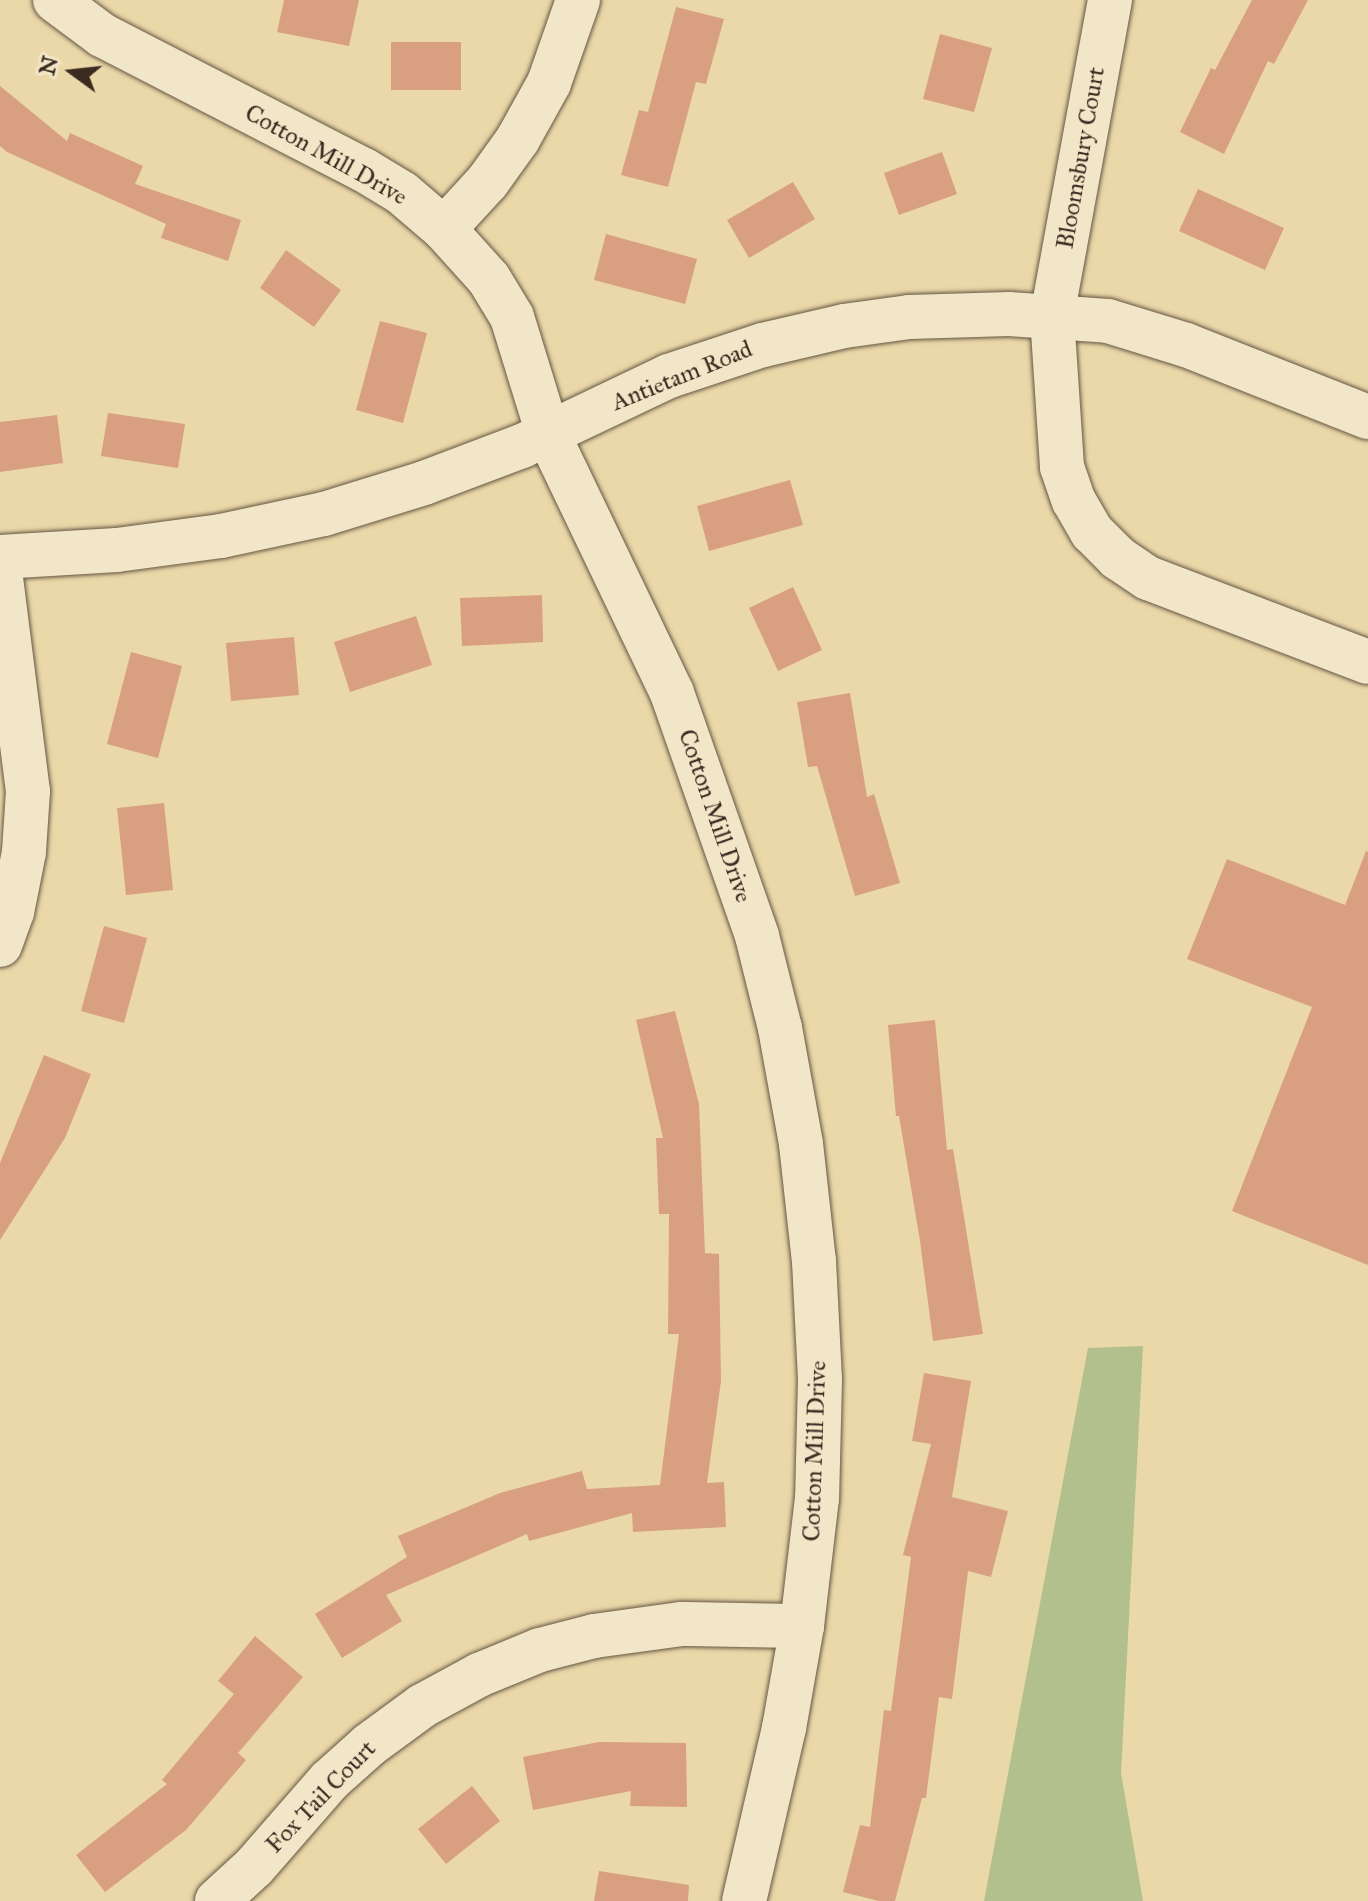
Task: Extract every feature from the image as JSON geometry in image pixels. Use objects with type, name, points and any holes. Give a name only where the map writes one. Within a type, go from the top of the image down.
[{"type":"street","name":"Cotton Mill Drive","points":[[55,0],[102,35],[364,170],[402,193],[444,229],[489,279],[512,317],[548,434],[672,693],[757,936],[780,1028],[801,1144],[814,1261],[820,1379],[817,1498],[802,1626],[784,1728],[744,1901]]},
{"type":"street","points":[[444,229],[488,181],[518,139],[549,83],[578,0]]},
{"type":"street","name":"Bloomsbury Court","points":[[1110,0],[1052,316],[1062,467],[1074,501],[1092,532],[1118,558],[1148,578],[1368,662]]},
{"type":"street","name":"Antietam Road","points":[[0,557],[132,548],[221,536],[324,514],[424,483],[548,434],[669,376],[776,341],[909,317],[1052,316],[1108,321],[1186,345],[1368,417]]},
{"type":"street","points":[[0,570],[28,791],[24,852],[12,912],[0,945]]},
{"type":"street","name":"Fox Tail Court","points":[[217,1901],[254,1867],[330,1780],[369,1745],[422,1706],[479,1675],[540,1650],[594,1636],[682,1624],[802,1626]]},
{"type":"green space","points":[[1143,1346],[1121,1773],[1143,1901],[984,1901],[1088,1348]]},
{"type":"building","points":[[284,0],[359,0],[349,46],[277,32]]},
{"type":"building","points":[[1252,0],[1308,0],[1274,64],[1268,61],[1224,154],[1180,132],[1211,68],[1215,70]]},
{"type":"building","points":[[676,7],[724,19],[706,84],[696,82],[668,187],[621,175],[639,110],[648,112]]},
{"type":"building","points":[[940,34],[992,48],[974,112],[923,99]]},
{"type":"building","points":[[391,42],[461,42],[461,90],[391,90]]},
{"type":"building","points":[[0,86],[67,141],[70,133],[143,166],[135,184],[241,220],[228,261],[161,238],[166,224],[7,152],[0,146]]},
{"type":"building","points":[[942,152],[957,194],[899,215],[884,173]]},
{"type":"building","points":[[793,182],[815,219],[749,258],[727,220]]},
{"type":"building","points":[[1198,189],[1284,228],[1265,270],[1179,231]]},
{"type":"building","points":[[606,234],[697,259],[685,304],[594,280]]},
{"type":"building","points":[[286,250],[341,290],[314,327],[260,288]]},
{"type":"building","points":[[380,321],[427,333],[403,423],[356,410]]},
{"type":"building","points":[[108,413],[185,424],[178,468],[101,456]]},
{"type":"building","points":[[57,415],[63,463],[0,472],[0,422]]},
{"type":"building","points":[[790,480],[803,525],[709,551],[697,506]]},
{"type":"building","points":[[793,587],[822,650],[778,671],[749,608]]},
{"type":"building","points":[[542,595],[543,642],[462,646],[460,598]]},
{"type":"building","points":[[416,616],[432,665],[350,692],[334,642]]},
{"type":"building","points":[[294,637],[299,695],[231,701],[226,643]]},
{"type":"building","points":[[131,652],[182,666],[158,758],[107,744]]},
{"type":"building","points":[[850,693],[867,797],[874,794],[900,883],[855,896],[817,766],[808,767],[797,702]]},
{"type":"building","points":[[164,803],[173,890],[126,895],[117,808]]},
{"type":"building","points":[[1366,851],[1368,1265],[1232,1211],[1312,1007],[1187,959],[1227,859],[1345,905]]},
{"type":"building","points":[[104,926],[147,938],[124,1023],[81,1011]]},
{"type":"building","points":[[675,1011],[699,1104],[705,1253],[719,1254],[721,1381],[707,1483],[724,1482],[726,1527],[633,1532],[632,1513],[529,1541],[527,1534],[386,1595],[402,1621],[342,1658],[315,1614],[407,1557],[398,1536],[500,1493],[582,1471],[587,1489],[660,1485],[679,1334],[668,1334],[669,1214],[659,1214],[656,1138],[663,1138],[636,1020]]},
{"type":"building","points":[[935,1020],[947,1150],[953,1149],[983,1334],[933,1341],[920,1241],[899,1116],[896,1116],[888,1025]]},
{"type":"building","points":[[44,1055],[91,1074],[65,1138],[0,1240],[0,1163]]},
{"type":"building","points":[[924,1373],[971,1381],[952,1497],[1008,1511],[991,1577],[968,1571],[952,1699],[939,1697],[926,1798],[922,1798],[895,1901],[879,1901],[843,1892],[860,1825],[870,1827],[884,1710],[891,1711],[911,1557],[903,1555],[931,1444],[912,1441]]},
{"type":"building","points":[[255,1636],[303,1677],[238,1753],[246,1760],[186,1830],[105,1892],[76,1855],[167,1784],[162,1780],[234,1694],[218,1681]]},
{"type":"building","points":[[599,1742],[686,1743],[687,1807],[630,1806],[631,1791],[533,1810],[523,1757]]},
{"type":"building","points":[[472,1786],[500,1821],[446,1864],[418,1829]]},
{"type":"building","points":[[599,1871],[689,1885],[688,1901],[594,1901]]}]
